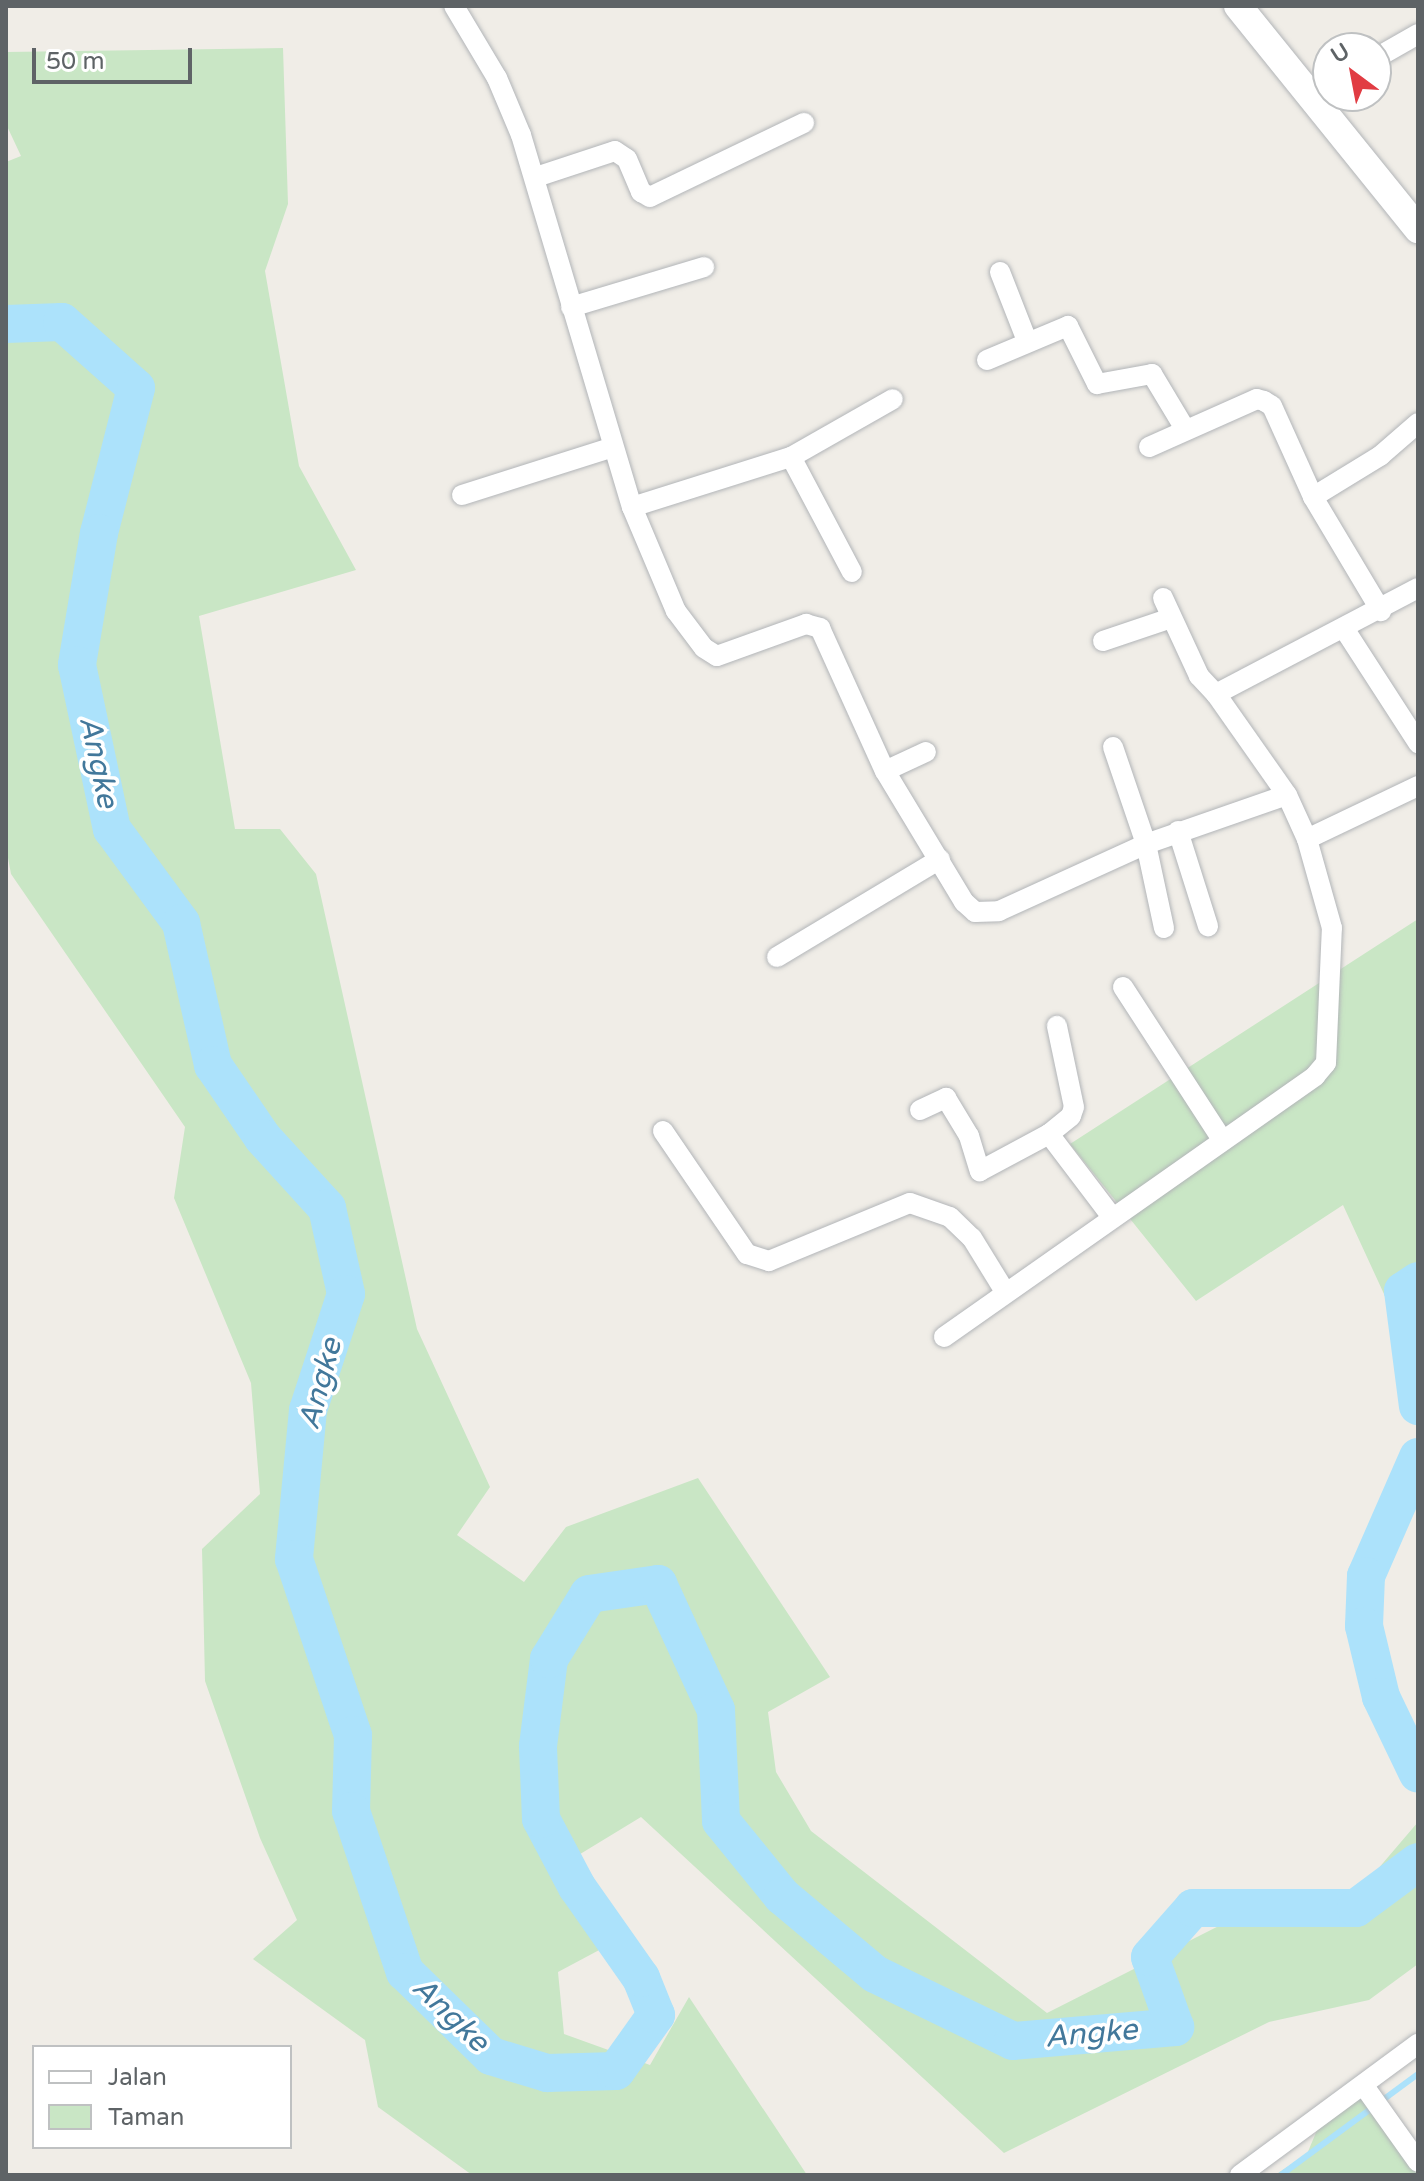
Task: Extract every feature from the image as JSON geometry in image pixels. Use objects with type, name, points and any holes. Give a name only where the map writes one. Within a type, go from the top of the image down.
[{"type":"main road","points":[[1238,6],[1312,85]]},
{"type":"main road","points":[[1333,112],[1418,229]]},
{"type":"street","points":[[454,6],[497,78],[536,177],[571,307],[632,507],[670,599],[709,654],[722,656],[806,624],[820,628],[885,771],[964,902],[985,915],[1178,831],[1287,795]]},
{"type":"street","points":[[1392,49],[1418,34]]},
{"type":"street","points":[[536,177],[615,151],[627,159],[641,192],[650,197],[804,123]]},
{"type":"street","points":[[571,307],[704,267]]},
{"type":"street","points":[[1000,272],[1027,341]]},
{"type":"street","points":[[987,360],[1068,326],[1097,384],[1152,374],[1185,429]]},
{"type":"street","points":[[632,507],[791,457],[893,399]]},
{"type":"street","points":[[1149,447],[1185,429],[1264,401],[1272,406],[1313,497],[1381,611]]},
{"type":"street","points":[[1313,497],[1380,456],[1418,423]]},
{"type":"street","points":[[462,495],[613,447]]},
{"type":"street","points":[[791,457],[852,572]]},
{"type":"street","points":[[1216,694],[1345,630],[1418,588]]},
{"type":"street","points":[[944,1337],[1004,1290],[1315,1076],[1326,1063],[1332,928],[1307,839],[1287,795],[1216,694],[1199,676],[1163,598]]},
{"type":"street","points":[[1103,641],[1171,618]]},
{"type":"street","points":[[1345,630],[1418,743]]},
{"type":"street","points":[[1113,747],[1146,844],[1164,928]]},
{"type":"street","points":[[885,771],[926,752]]},
{"type":"street","points":[[1307,839],[1418,786]]},
{"type":"street","points":[[1178,831],[1208,926]]},
{"type":"street","points":[[777,957],[940,859]]},
{"type":"street","points":[[1123,987],[1221,1138]]},
{"type":"street","points":[[920,1110],[946,1098],[969,1136],[980,1171],[1049,1134],[1071,1116],[1074,1107],[1057,1026]]},
{"type":"street","points":[[663,1131],[747,1254],[769,1261],[910,1203],[950,1217],[972,1238],[1004,1290]]},
{"type":"street","points":[[1049,1134],[1112,1217]]},
{"type":"street","points":[[1240,2175],[1364,2087],[1418,2044]]},
{"type":"street","points":[[1364,2087],[1418,2162]]},
{"type":"green space","points":[[283,48],[288,204],[265,271],[299,466],[356,570],[199,616],[235,829],[280,829],[316,874],[417,1329],[490,1487],[457,1535],[524,1582],[566,1527],[698,1478],[830,1677],[768,1712],[776,1772],[811,1831],[1047,2013],[1290,1890],[1348,1904],[1418,1822],[1418,1964],[1369,2000],[1269,2022],[1004,2153],[641,1817],[572,1859],[618,1940],[558,1972],[564,2034],[650,2065],[689,1997],[807,2175],[472,2175],[378,2107],[365,2040],[253,1959],[297,1920],[260,1838],[205,1681],[202,1549],[260,1494],[251,1383],[174,1198],[185,1127],[11,874],[6,847],[6,162],[21,156],[6,124],[6,52]]},
{"type":"green space","points":[[1418,919],[1418,1311],[1390,1307],[1343,1205],[1196,1301],[1070,1144]]},
{"type":"green space","points":[[1359,2085],[1418,2149],[1418,2175],[1275,2175],[1307,2154],[1325,2111]]},
{"type":"waterway","name":"Angke","points":[[6,324],[62,322],[136,388],[99,533],[77,665],[112,829],[181,923],[213,1065],[263,1138],[327,1208],[346,1294],[308,1410],[294,1559],[353,1735],[351,1811],[405,1972],[491,2056],[547,2073],[616,2071],[656,2015],[641,1978],[577,1887],[541,1819],[538,1746],[549,1659],[589,1594],[658,1584],[716,1710],[721,1821],[782,1896],[875,1974],[1013,2041],[1175,2027],[1150,1957],[1193,1908],[1356,1908],[1418,1862]]},
{"type":"waterway","name":"Angke","points":[[1418,1281],[1403,1291],[1418,1406]]},
{"type":"waterway","name":"Angke","points":[[1418,1457],[1366,1576],[1364,1626],[1381,1697],[1418,1774]]},
{"type":"waterway","name":"Angke","points":[[1281,2175],[1418,2074]]}]
